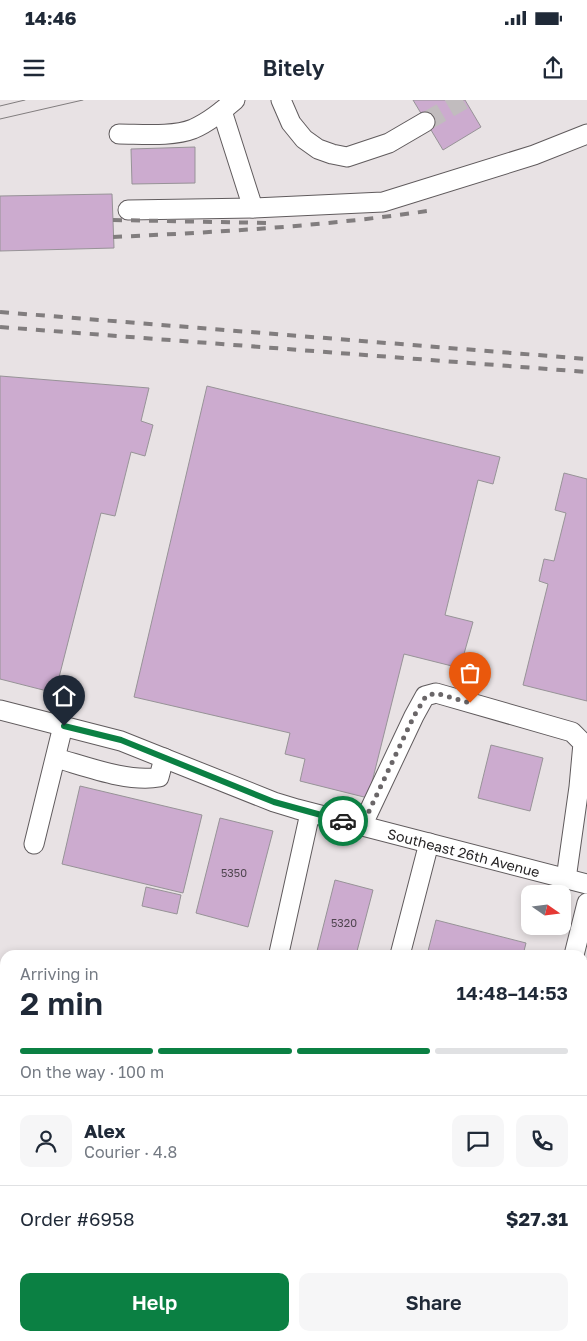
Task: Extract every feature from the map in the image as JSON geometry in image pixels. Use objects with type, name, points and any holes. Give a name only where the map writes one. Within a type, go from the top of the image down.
[{"type":"street","points":[[281,100],[291,123],[304,139],[318,149],[332,154],[347,156],[389,142],[425,122]]},
{"type":"street","points":[[119,134],[177,133],[191,130],[206,123],[228,106],[253,208]]},
{"type":"street","points":[[128,210],[253,208],[383,202],[534,155],[587,134]]},
{"type":"street","points":[[362,826],[414,716],[426,696],[436,693],[572,732],[582,743],[579,787],[566,878]]},
{"type":"street","name":"Southeast 26th Avenue","points":[[0,710],[121,740],[274,802],[310,813],[587,884]]},
{"type":"street","points":[[34,844],[64,726]]},
{"type":"street","points":[[56,758],[119,774],[149,779],[159,777],[164,758]]},
{"type":"street","points":[[279,950],[310,813]]},
{"type":"street","points":[[401,950],[429,843]]},
{"type":"street","points":[[575,950],[587,903]]},
{"type":"building","points":[[413,100],[465,100],[481,127],[443,150]]},
{"type":"building","points":[[195,147],[195,183],[132,184],[131,149]]},
{"type":"building","points":[[112,194],[114,248],[0,251],[0,196]]},
{"type":"building","points":[[0,376],[149,388],[141,421],[153,425],[145,456],[131,452],[115,516],[101,513],[55,693],[0,679]]},
{"type":"building","points":[[207,386],[500,457],[493,484],[478,480],[445,615],[473,622],[460,668],[404,654],[368,798],[300,781],[305,759],[285,754],[290,733],[134,697]]},
{"type":"building","points":[[564,473],[587,479],[587,701],[523,685],[548,584],[539,581],[544,559],[554,561],[566,513],[555,510]]},
{"type":"building","points":[[491,745],[543,758],[530,811],[478,798]]},
{"type":"building","points":[[80,786],[202,815],[183,893],[62,864]]},
{"type":"building","points":[[220,818],[273,831],[248,927],[196,913]]},
{"type":"building","points":[[335,880],[373,890],[357,950],[317,950]]},
{"type":"building","points":[[146,887],[181,895],[177,914],[142,906]]},
{"type":"building","points":[[436,920],[526,943],[524,950],[428,950]]},
{"type":"tunnel","points":[[425,122],[463,100]]},
{"type":"tram line","points":[[0,106],[25,100]]},
{"type":"tram line","points":[[0,119],[83,100]]},
{"type":"railway","points":[[113,237],[314,224],[434,210]]},
{"type":"railway","points":[[113,220],[268,223]]},
{"type":"railway","points":[[0,312],[587,359]]},
{"type":"railway","points":[[0,327],[587,372]]},
{"type":"way so far","points":[[343,821],[362,826],[414,716],[426,696],[436,693],[470,703]]},
{"type":"route","points":[[64,726],[121,740],[274,802],[343,821]]}]
